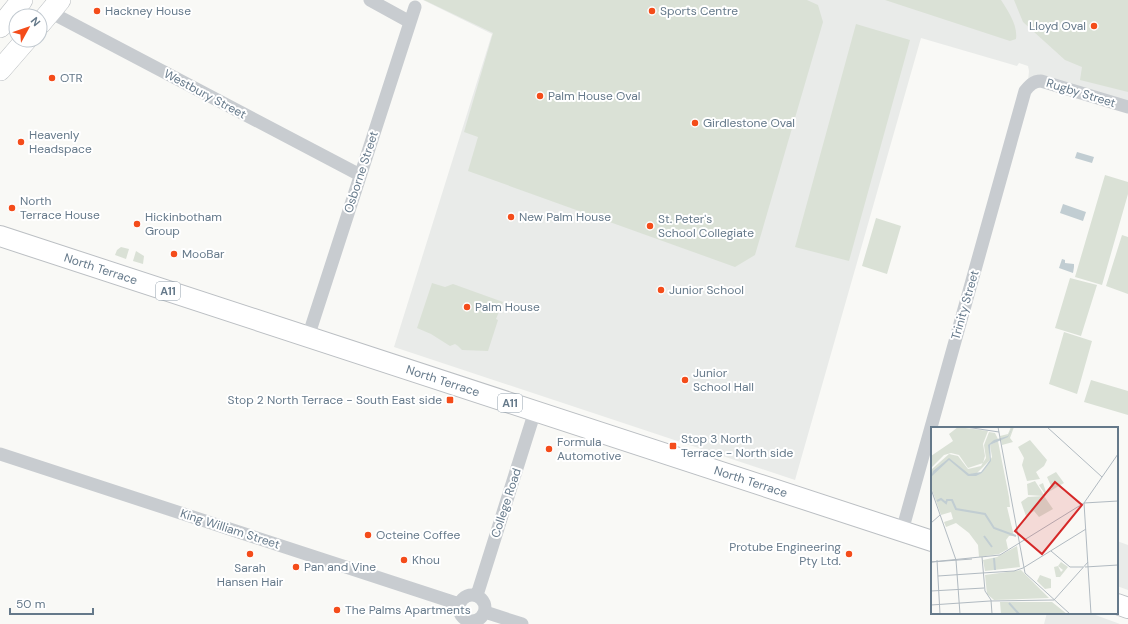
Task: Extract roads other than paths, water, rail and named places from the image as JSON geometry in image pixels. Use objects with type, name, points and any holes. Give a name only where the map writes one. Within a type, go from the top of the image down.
[{"type":"highway","points":[[0,27],[22,0]]},
{"type":"highway","points":[[0,70],[19,48]]},
{"type":"main road","name":"North Terrace","points":[[0,236],[931,541]]},
{"type":"main road","points":[[1118,604],[1128,608]]},
{"type":"street","points":[[370,0],[410,22]]},
{"type":"street","name":"Osborne Street","points":[[308,337],[415,7]]},
{"type":"street","name":"Westbury Street","points":[[50,12],[360,175]]},
{"type":"street","name":"Rugby Street","points":[[1034,82],[1041,81],[1050,83],[1128,107]]},
{"type":"street","name":"Trinity Street","points":[[931,427],[1025,91],[1034,82]]},
{"type":"street","name":"College Road","points":[[477,595],[535,411]]},
{"type":"street","name":"Trinity Street","points":[[902,531],[931,427]]},
{"type":"street","name":"King William Street","points":[[0,454],[459,604]]},
{"type":"street","points":[[467,595],[477,595],[485,604],[485,612],[481,618],[476,621],[467,622],[459,611],[459,604],[467,595]]},
{"type":"street","points":[[485,612],[522,624]]},
{"type":"place","name":"Hackney House","points":[[97,11]]},
{"type":"place","name":"Sports Centre","points":[[652,11]]},
{"type":"place","name":"Lloyd Oval","points":[[1094,26]]},
{"type":"place","name":"OTR","points":[[52,78]]},
{"type":"place","name":"Palm House Oval","points":[[540,96]]},
{"type":"place","name":"Girdlestone Oval","points":[[695,123]]},
{"type":"place","name":"Heavenly Headspace","points":[[21,142]]},
{"type":"place","name":"North Terrace House","points":[[12,208]]},
{"type":"place","name":"New Palm House","points":[[511,217]]},
{"type":"place","name":"Hickinbotham Group","points":[[137,224]]},
{"type":"place","name":"St. Peter's School Collegiate","points":[[650,226]]},
{"type":"place","name":"MooBar","points":[[174,254]]},
{"type":"place","name":"Junior School","points":[[661,290]]},
{"type":"place","name":"Palm House","points":[[467,307]]},
{"type":"place","name":"Junior School Hall","points":[[685,380]]},
{"type":"place","name":"Stop 2 North Terrace - South East side","points":[[450,400]]},
{"type":"place","name":"Stop 3 North Terrace - North side","points":[[673,446]]},
{"type":"place","name":"Formula Automotive","points":[[549,449]]},
{"type":"place","name":"Octeine Coffee","points":[[368,535]]},
{"type":"place","name":"Sarah Hansen Hair","points":[[250,554]]},
{"type":"place","name":"Protube Engineering Pty Ltd.","points":[[849,554]]},
{"type":"place","name":"Khou","points":[[404,560]]},
{"type":"place","name":"Pan and Vine","points":[[296,567]]},
{"type":"place","name":"The Palms Apartments","points":[[337,610]]}]
